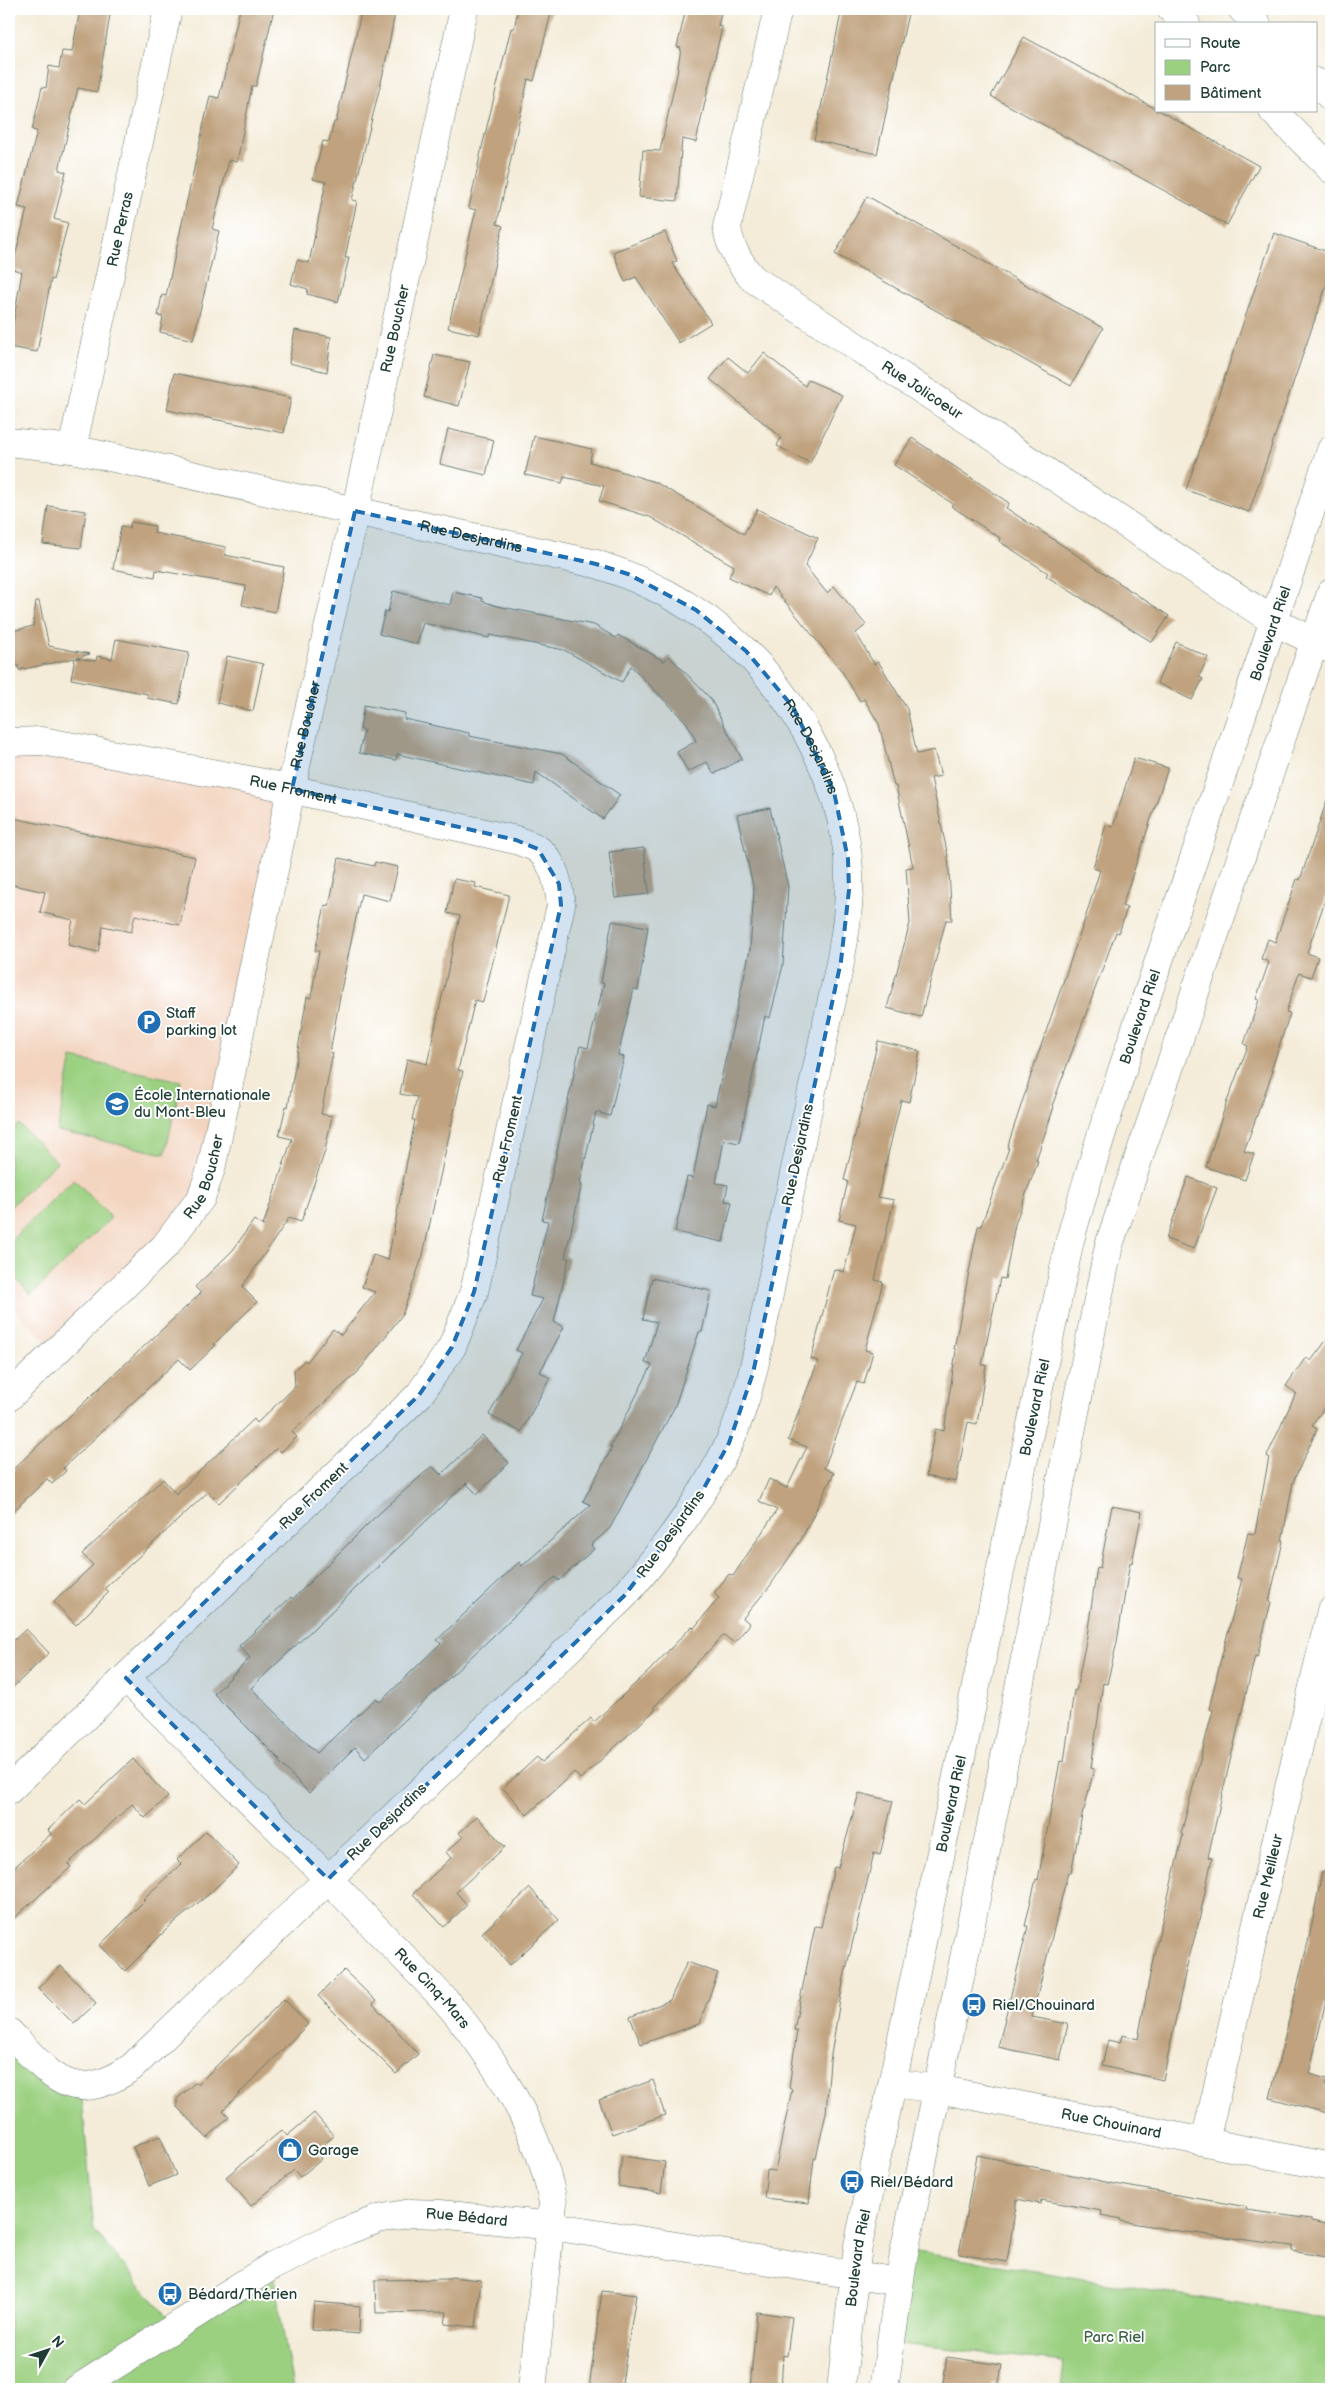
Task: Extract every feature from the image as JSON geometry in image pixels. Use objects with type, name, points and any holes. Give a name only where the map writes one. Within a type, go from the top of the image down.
[{"type":"street","name":"Rue Perras","points":[[72,449],[168,9]]},
{"type":"street","name":"Rue Boucher","points":[[9,1397],[165,1246],[200,1198],[211,1170],[292,789],[355,511],[464,9]]},
{"type":"street","name":"Rue Jolicoeur","points":[[778,9],[727,227],[729,243],[743,267],[764,287],[1275,622],[1323,646]]},
{"type":"street","points":[[1171,9],[1184,22]]},
{"type":"street","points":[[1242,9],[1255,22]]},
{"type":"street","points":[[1318,84],[1331,97]]},
{"type":"street","points":[[1274,112],[1331,169]]},
{"type":"street","name":"Rue Desjardins","points":[[9,442],[72,449],[596,564],[661,589],[696,610],[746,651],[770,676],[793,707],[810,737],[834,792],[844,824],[849,890],[841,961],[786,1208],[753,1373],[729,1442],[689,1512],[660,1553],[624,1596],[132,2067],[101,2085],[81,2087],[62,2082],[46,2069],[9,2032]]},
{"type":"street","name":"Boulevard Riel","points":[[841,2389],[853,2275],[1054,1309],[1070,1240],[1091,1164],[1275,622],[1331,450]]},
{"type":"street","points":[[884,2389],[899,2282],[1109,1245],[1131,1175],[1323,646],[1331,593]]},
{"type":"street","name":"Rue Froment","points":[[9,742],[42,741],[292,789],[516,840],[538,849],[551,864],[559,884],[561,905],[474,1292],[452,1347],[418,1394],[9,1790]]},
{"type":"street","points":[[1054,1309],[1093,1319]]},
{"type":"street","name":"Rue Meilleur","points":[[1205,2141],[1331,1610]]},
{"type":"street","name":"Rue Cinq-Mars","points":[[126,1678],[328,1879],[446,2002],[468,2027],[507,2086],[526,2122],[549,2181],[553,2203],[552,2226],[532,2389]]},
{"type":"street","name":"Rue Chouinard","points":[[893,2083],[938,2089],[1331,2167]]},
{"type":"street","name":"Rue Bédard","points":[[77,2389],[272,2266],[310,2246],[378,2220],[410,2214],[430,2214],[552,2226],[899,2282]]},
{"type":"highlighted area","points":[[355,511],[596,564],[628,574],[696,610],[746,651],[793,707],[834,792],[848,859],[849,890],[841,961],[753,1373],[729,1443],[694,1506],[624,1596],[328,1879],[126,1678],[419,1395],[452,1347],[474,1292],[561,905],[559,884],[538,849],[516,840],[292,789]]},
{"type":"shaded area","name":"École Internationale du Mont-Bleu","points":[[9,742],[292,789],[201,1198],[57,1352],[9,1304]]},
{"type":"green space","points":[[72,1058],[181,1081],[165,1154],[57,1131]]},
{"type":"green space","points":[[19,1124],[57,1162],[9,1208],[9,1134]]},
{"type":"green space","points":[[74,1179],[111,1218],[31,1295],[9,1271],[9,1242]]},
{"type":"green space","points":[[9,2032],[81,2087],[94,2230],[175,2326],[272,2266],[293,2389],[9,2389]]},
{"type":"green space","name":"Parc Riel","points":[[905,2250],[1331,2319],[1330,2389],[1061,2389],[1064,2362],[890,2343]]},
{"type":"building","points":[[80,9],[111,9],[97,92],[78,88],[59,170],[66,172],[54,219],[68,223],[53,280],[51,279],[37,352],[9,347],[22,272],[12,269],[27,209],[18,207],[37,131],[32,130],[42,87],[46,88],[49,66],[59,68],[62,51],[72,52]]},
{"type":"building","points":[[240,9],[274,9],[256,86],[252,86],[237,162],[229,160],[212,229],[219,231],[193,340],[160,332],[163,317],[158,316],[162,295],[166,296],[210,96],[219,98]]},
{"type":"building","points":[[362,9],[396,9],[383,74],[352,200],[357,201],[345,258],[349,258],[338,302],[307,294],[308,289],[291,284],[297,260],[309,263],[326,182],[313,179],[323,141],[329,142],[334,122],[336,122]]},
{"type":"building","points":[[518,9],[552,9],[534,81],[528,79],[497,224],[503,226],[479,335],[448,328],[476,210],[469,208],[482,147],[511,28],[514,29]]},
{"type":"building","points":[[686,9],[722,9],[718,26],[722,27],[696,142],[682,139],[677,201],[639,197],[643,150],[660,151],[677,74],[681,48],[677,47]]},
{"type":"building","points":[[842,9],[909,9],[877,154],[814,140]]},
{"type":"building","points":[[1024,37],[1155,108],[1155,112],[1162,112],[1259,166],[1227,225],[991,96]]},
{"type":"building","points":[[867,196],[1103,328],[1071,386],[835,254]]},
{"type":"building","points":[[665,232],[677,261],[672,263],[711,323],[679,343],[636,277],[625,282],[613,252]]},
{"type":"building","points":[[1274,233],[1331,253],[1331,272],[1249,512],[1186,490]]},
{"type":"building","points":[[295,330],[331,337],[327,372],[289,363]]},
{"type":"building","points":[[764,353],[805,386],[808,380],[842,395],[810,463],[777,446],[781,437],[710,379],[728,357],[748,373]]},
{"type":"building","points":[[434,355],[470,362],[459,406],[424,397]]},
{"type":"building","points":[[174,373],[291,398],[284,433],[167,410]]},
{"type":"building","points":[[448,429],[494,440],[486,475],[440,464]]},
{"type":"building","points":[[534,436],[592,449],[590,462],[655,482],[744,534],[757,509],[818,538],[805,566],[827,593],[834,586],[866,625],[856,633],[874,664],[878,661],[907,709],[917,754],[934,750],[941,776],[931,778],[948,856],[952,920],[946,920],[921,1017],[887,1008],[910,923],[906,868],[913,867],[896,786],[894,786],[879,724],[864,699],[860,701],[841,670],[773,587],[769,596],[729,577],[734,566],[650,517],[599,501],[604,486],[564,477],[562,483],[525,475]]},
{"type":"building","points":[[912,438],[1009,503],[1006,508],[1169,616],[1152,642],[1046,576],[1048,573],[999,541],[1000,538],[951,506],[953,504],[894,465]]},
{"type":"building","points":[[48,506],[86,511],[81,548],[43,544]]},
{"type":"building","points":[[131,522],[155,526],[154,533],[226,547],[225,555],[284,567],[275,612],[242,605],[246,586],[156,570],[155,577],[113,569],[121,526],[129,528]]},
{"type":"building","points":[[393,591],[450,605],[453,592],[482,598],[482,601],[497,606],[594,625],[616,638],[618,635],[664,661],[669,656],[710,698],[742,759],[714,774],[707,762],[688,772],[677,752],[696,741],[687,723],[631,666],[622,682],[564,650],[490,635],[489,638],[423,623],[417,644],[379,634],[385,611],[388,612]]},
{"type":"building","points":[[36,601],[39,601],[49,646],[90,654],[76,658],[96,661],[97,656],[112,659],[116,639],[189,653],[179,704],[147,698],[148,694],[71,679],[75,658],[19,670],[18,665],[9,667],[9,632],[33,626]]},
{"type":"building","points":[[1176,642],[1208,657],[1199,677],[1203,679],[1192,700],[1157,683]]},
{"type":"building","points":[[227,656],[263,664],[253,711],[217,703]]},
{"type":"building","points":[[364,705],[405,713],[404,719],[469,733],[469,736],[562,754],[620,795],[603,819],[536,772],[534,785],[397,754],[396,760],[359,753],[364,730],[360,729]]},
{"type":"building","points":[[1134,758],[1168,768],[1122,906],[1127,908],[1119,933],[1116,932],[1052,1106],[1054,1107],[1036,1160],[1038,1161],[1015,1224],[1005,1279],[1000,1278],[982,1365],[986,1365],[977,1424],[968,1422],[956,1482],[926,1476],[935,1429],[944,1431],[956,1350],[954,1349],[978,1226],[981,1226],[1009,1148],[1007,1148],[1033,1069],[1084,922],[1100,870],[1093,868],[1106,825],[1113,827]]},
{"type":"building","points":[[1328,797],[1331,797],[1331,883],[1307,953],[1318,957],[1311,977],[1299,973],[1286,1012],[1290,1013],[1271,1071],[1273,1071],[1244,1151],[1254,1154],[1245,1180],[1206,1167],[1226,1104],[1248,1046],[1244,1044],[1259,1000],[1256,999],[1269,962],[1261,959],[1268,939],[1275,942],[1297,879],[1300,880]]},
{"type":"building","points":[[770,808],[788,887],[783,965],[770,1018],[765,1016],[739,1143],[724,1140],[716,1183],[728,1185],[725,1201],[732,1202],[723,1242],[675,1232],[687,1177],[693,1178],[707,1104],[715,1106],[750,950],[754,890],[737,815]]},
{"type":"building","points":[[9,817],[195,857],[180,925],[135,915],[131,932],[103,926],[98,952],[68,945],[73,920],[40,912],[45,892],[9,884]]},
{"type":"building","points":[[644,848],[649,894],[615,898],[609,852]]},
{"type":"building","points":[[339,858],[374,866],[375,862],[398,867],[390,901],[361,894],[341,990],[330,1053],[333,1053],[321,1114],[332,1116],[325,1151],[301,1222],[289,1218],[242,1287],[257,1302],[214,1344],[216,1345],[190,1370],[179,1359],[63,1468],[66,1471],[52,1484],[47,1479],[9,1515],[9,1473],[201,1293],[195,1287],[233,1250],[254,1220],[263,1226],[292,1139],[279,1136],[286,1106],[288,1107],[307,997],[311,998],[319,951],[315,951],[325,905],[329,906]]},
{"type":"building","points":[[454,879],[476,883],[475,887],[509,895],[483,1002],[475,1000],[458,1070],[463,1071],[423,1255],[402,1315],[357,1373],[292,1432],[297,1437],[281,1452],[277,1448],[219,1503],[208,1492],[105,1588],[109,1592],[76,1625],[54,1602],[93,1565],[82,1554],[163,1479],[176,1494],[254,1419],[257,1423],[295,1387],[294,1370],[305,1360],[307,1362],[333,1329],[341,1335],[375,1292],[362,1287],[373,1255],[388,1260],[415,1120],[412,1120],[417,1097],[400,1094],[407,1059],[427,1064],[460,916],[447,913]]},
{"type":"building","points":[[612,921],[648,927],[638,990],[634,989],[618,1055],[624,1057],[610,1116],[596,1112],[580,1183],[582,1183],[565,1257],[569,1258],[554,1322],[564,1327],[540,1372],[550,1378],[521,1432],[489,1415],[522,1353],[516,1350],[543,1299],[530,1296],[548,1221],[542,1220],[580,1046],[588,1048],[604,983],[601,983]]},
{"type":"building","points":[[878,1041],[920,1051],[909,1102],[901,1100],[878,1197],[894,1200],[875,1280],[883,1282],[865,1350],[873,1352],[864,1384],[857,1382],[824,1468],[834,1473],[801,1540],[770,1586],[743,1618],[750,1624],[734,1643],[724,1635],[654,1707],[656,1709],[614,1748],[580,1779],[574,1772],[527,1815],[503,1788],[537,1757],[542,1762],[591,1718],[594,1722],[649,1671],[692,1626],[694,1628],[719,1598],[714,1593],[729,1574],[733,1576],[777,1510],[759,1501],[769,1479],[787,1488],[807,1447],[788,1440],[818,1361],[811,1359],[834,1269],[844,1272],[856,1224],[839,1220],[848,1181],[844,1180]]},
{"type":"building","points":[[1188,1177],[1217,1188],[1194,1249],[1166,1239]]},
{"type":"building","points":[[652,1278],[711,1291],[702,1332],[699,1332],[675,1406],[610,1528],[591,1545],[594,1549],[558,1581],[555,1577],[365,1758],[355,1747],[309,1793],[279,1762],[280,1760],[214,1694],[250,1658],[239,1646],[291,1597],[293,1599],[372,1520],[432,1466],[441,1475],[482,1435],[509,1463],[477,1494],[466,1483],[251,1688],[317,1753],[376,1698],[380,1702],[441,1643],[437,1640],[519,1562],[522,1566],[591,1505],[583,1501],[612,1448],[610,1447],[652,1365],[645,1363],[657,1322],[643,1319]]},
{"type":"building","points":[[1331,1334],[1331,1397],[1312,1426],[1317,1429],[1293,1482],[1283,1541],[1269,1602],[1271,1602],[1257,1657],[1255,1656],[1222,1795],[1208,1857],[1212,1858],[1199,1921],[1186,1969],[1163,2080],[1102,2066],[1108,2040],[1120,2043],[1122,2035],[1138,2039],[1154,1954],[1183,1835],[1181,1834],[1213,1710],[1209,1709],[1242,1579],[1237,1578],[1248,1533],[1255,1534],[1269,1457],[1267,1456],[1296,1393],[1286,1386],[1306,1357],[1311,1361]]},
{"type":"building","points":[[1112,1506],[1142,1512],[1132,1563],[1130,1562],[1117,1642],[1107,1684],[1103,1683],[1091,1768],[1094,1769],[1083,1810],[1071,1873],[1068,1872],[1032,2017],[1068,2024],[1060,2060],[998,2047],[1028,1926],[1025,1926],[1036,1879],[1038,1880],[1060,1761],[1064,1762],[1074,1690],[1076,1691],[1087,1636],[1097,1567],[1100,1568]]},
{"type":"building","points":[[26,1629],[49,1653],[9,1691],[9,1645]]},
{"type":"building","points":[[133,1759],[168,1797],[145,1818],[132,1804],[68,1864],[71,1867],[9,1923],[9,1872],[51,1834],[48,1830],[80,1799],[85,1804]]},
{"type":"building","points":[[859,1793],[893,1801],[880,1855],[874,1853],[843,1982],[830,2061],[826,2113],[816,2158],[814,2158],[809,2203],[764,2198],[767,2170],[775,2171],[792,2089],[789,2088],[797,2030],[794,2030],[815,1926],[821,1927],[834,1867],[838,1868]]},
{"type":"building","points":[[477,1816],[505,1847],[456,1892],[467,1905],[444,1927],[413,1894],[451,1858],[446,1852],[463,1837],[459,1833]]},
{"type":"building","points":[[206,1831],[239,1865],[209,1894],[169,1927],[125,1971],[100,1945],[145,1900],[143,1899],[181,1864],[177,1860]]},
{"type":"building","points":[[1322,1872],[1331,1872],[1331,1997],[1327,1996],[1309,2074],[1327,2079],[1325,2086],[1331,2088],[1331,2114],[1270,2098],[1310,1934]]},
{"type":"building","points":[[530,1888],[559,1920],[510,1965],[482,1933]]},
{"type":"building","points":[[687,1962],[718,1973],[699,2024],[641,2044],[630,2017],[670,2000]]},
{"type":"building","points":[[61,1966],[96,2003],[74,2024],[38,1988]]},
{"type":"building","points":[[344,1970],[376,2001],[373,2004],[418,2054],[396,2074],[318,1996]]},
{"type":"building","points":[[284,1999],[308,2024],[223,2110],[229,2117],[207,2138],[177,2107],[177,2099],[196,2082],[198,2084]]},
{"type":"building","points":[[653,2080],[665,2115],[612,2134],[599,2100]]},
{"type":"building","points":[[314,2113],[334,2136],[316,2151],[322,2159],[300,2177],[294,2170],[251,2206],[226,2177],[282,2130],[287,2136]]},
{"type":"building","points":[[160,2136],[176,2175],[149,2186],[133,2147]]},
{"type":"building","points":[[977,2155],[1120,2185],[1247,2207],[1246,2210],[1311,2219],[1311,2221],[1331,2225],[1331,2258],[1292,2251],[1292,2246],[1120,2221],[1121,2219],[1101,2215],[1102,2211],[1041,2200],[1040,2204],[1017,2199],[1007,2262],[959,2254]]},
{"type":"building","points":[[622,2156],[665,2162],[661,2193],[618,2186]]},
{"type":"building","points":[[450,2277],[481,2280],[476,2327],[445,2324],[447,2312],[376,2313],[375,2280],[450,2279]]},
{"type":"building","points":[[602,2291],[636,2295],[621,2389],[589,2389]]},
{"type":"building","points":[[314,2302],[360,2306],[359,2334],[312,2330]]},
{"type":"building","points":[[757,2312],[792,2317],[787,2356],[783,2355],[781,2389],[750,2389]]},
{"type":"building","points":[[947,2357],[1002,2365],[999,2384],[992,2383],[991,2389],[942,2389]]},
{"type":"place","name":"Staff parking lot","points":[[149,1022]]},
{"type":"place","name":"École Internationale du Mont-Bleu","points":[[117,1104]]},
{"type":"place","name":"Riel/Chouinard","points":[[974,2005]]},
{"type":"place","name":"Garage","points":[[290,2150]]},
{"type":"place","name":"Riel/Bédard","points":[[852,2182]]},
{"type":"place","name":"Bédard/Thérien","points":[[170,2294]]}]
